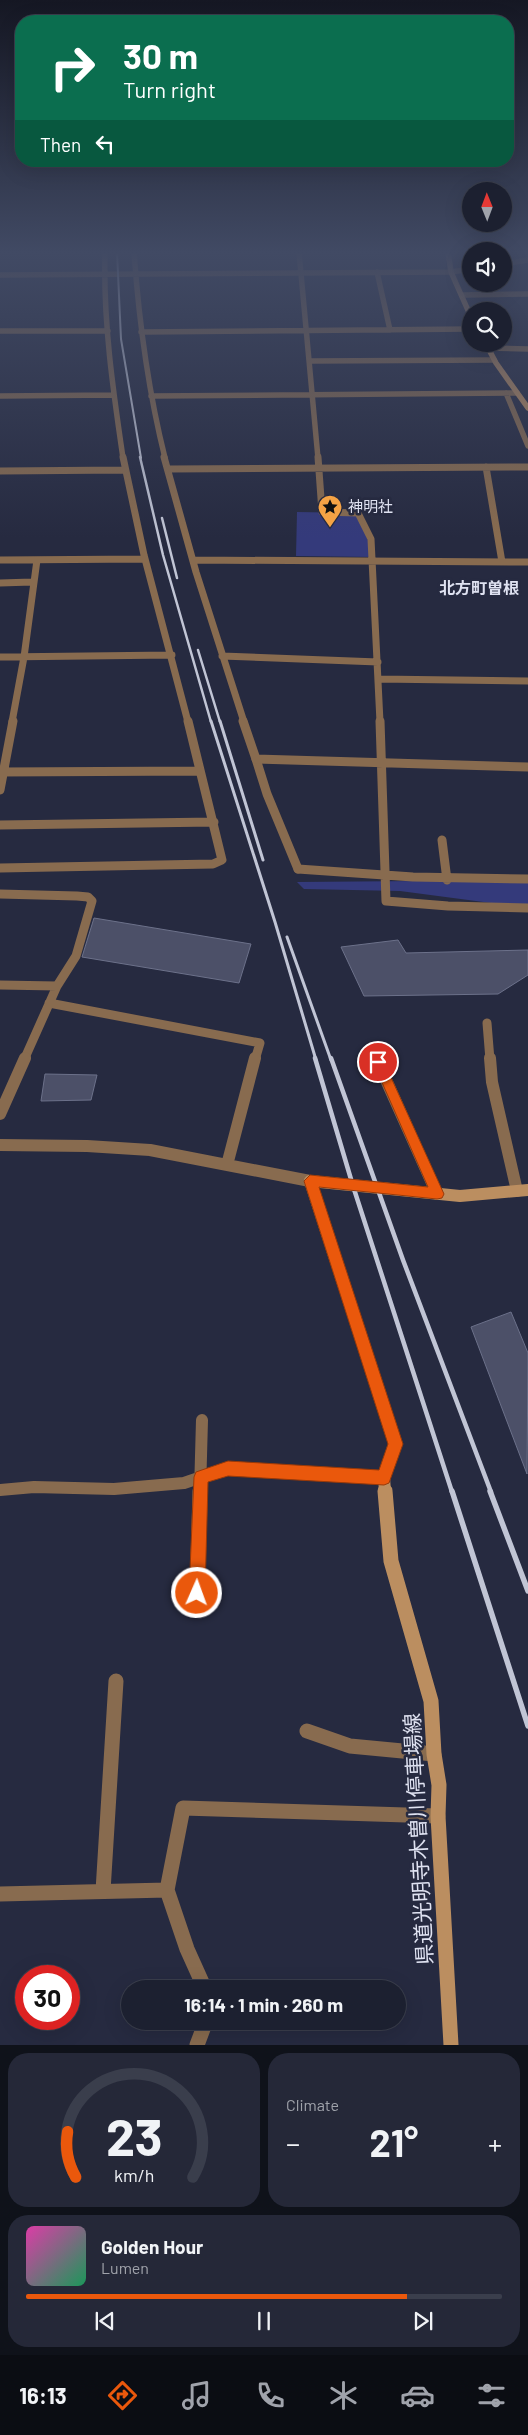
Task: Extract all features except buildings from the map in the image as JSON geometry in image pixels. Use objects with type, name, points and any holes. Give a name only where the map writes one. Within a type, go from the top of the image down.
[{"type":"main road","points":[[490,352],[517,393],[526,401],[528,408]]},
{"type":"main road","points":[[310,1181],[460,1196],[522,1190]]},
{"type":"main road","name":"県道光明寺木曽川停車場線","points":[[310,1181],[395,1444],[384,1477],[391,1561],[431,1701],[434,1754],[439,1785],[438,1816],[451,2045]]},
{"type":"street","points":[[0,868],[213,864],[222,860],[172,655],[145,559],[125,470],[114,395],[110,347]]},
{"type":"street","points":[[143,347],[151,396],[168,469],[193,560],[267,794],[298,869],[385,877],[447,880],[528,879]]},
{"type":"street","points":[[309,347],[322,512],[358,513],[371,539],[379,679],[386,901],[448,906],[528,908]]},
{"type":"street","points":[[310,362],[494,360]]},
{"type":"street","points":[[506,393],[528,446]]},
{"type":"street","points":[[151,396],[517,393]]},
{"type":"street","points":[[0,396],[114,395]]},
{"type":"street","points":[[486,467],[502,562]]},
{"type":"street","points":[[168,469],[528,467]]},
{"type":"street","points":[[0,471],[125,470]]},
{"type":"street","points":[[0,560],[145,559]]},
{"type":"street","points":[[0,790],[24,657],[32,582],[37,560]]},
{"type":"street","points":[[193,560],[528,562]]},
{"type":"street","points":[[0,583],[32,582]]},
{"type":"street","points":[[0,657],[172,655]]},
{"type":"street","points":[[222,656],[378,662]]},
{"type":"street","points":[[379,679],[528,682]]},
{"type":"street","points":[[256,759],[528,767]]},
{"type":"street","points":[[2,772],[200,771]]},
{"type":"street","points":[[0,825],[214,822]]},
{"type":"street","points":[[442,840],[447,880]]},
{"type":"street","points":[[0,894],[77,896],[88,897],[92,901],[76,956],[57,986],[0,1114]]},
{"type":"street","points":[[0,985],[57,986]]},
{"type":"street","points":[[49,1003],[260,1043],[246,1089],[227,1165]]},
{"type":"street","points":[[487,1023],[492,1082],[522,1190]]},
{"type":"street","points":[[378,1062],[437,1194]]},
{"type":"street","points":[[0,1145],[87,1146],[150,1150],[310,1181]]},
{"type":"street","points":[[197,1593],[202,1420]]},
{"type":"street","points":[[0,1490],[34,1487],[114,1489],[184,1483],[228,1468],[384,1477]]},
{"type":"street","points":[[103,1891],[116,1681]]},
{"type":"street","points":[[308,1731],[350,1746],[434,1754]]},
{"type":"street","points":[[201,1980],[187,1949],[167,1890],[183,1808],[438,1816]]},
{"type":"street","points":[[0,1894],[167,1890]]},
{"type":"street","points":[[197,2045],[203,2030]]},
{"type":"shaded area","points":[[297,512],[358,513],[374,557],[296,556]]},
{"type":"shaded area","points":[[528,880],[528,908],[400,891],[304,889],[297,882]]},
{"type":"railway","points":[[122,347],[141,458]]},
{"type":"railway","points":[[140,457],[163,555],[211,722]]},
{"type":"railway","points":[[162,518],[177,578]]},
{"type":"railway","points":[[198,650],[220,722]]},
{"type":"railway","points":[[211,721],[275,922],[316,1060]]},
{"type":"railway","points":[[220,721],[263,860]]},
{"type":"railway","points":[[287,937],[331,1060]]},
{"type":"railway","points":[[315,1058],[353,1186],[452,1492]]},
{"type":"railway","points":[[331,1058],[403,1260],[491,1492]]},
{"type":"railway","points":[[452,1491],[528,1726]]},
{"type":"railway","points":[[490,1491],[528,1591]]},
{"type":"place","name":"神明社","points":[[330,528]]},
{"type":"district","name":"北方町曽根","points":[[479,588]]},
{"type":"route","points":[[197,1593],[201,1477],[228,1468],[384,1477],[390,1461],[395,1444],[310,1181],[437,1194],[378,1062]]}]
